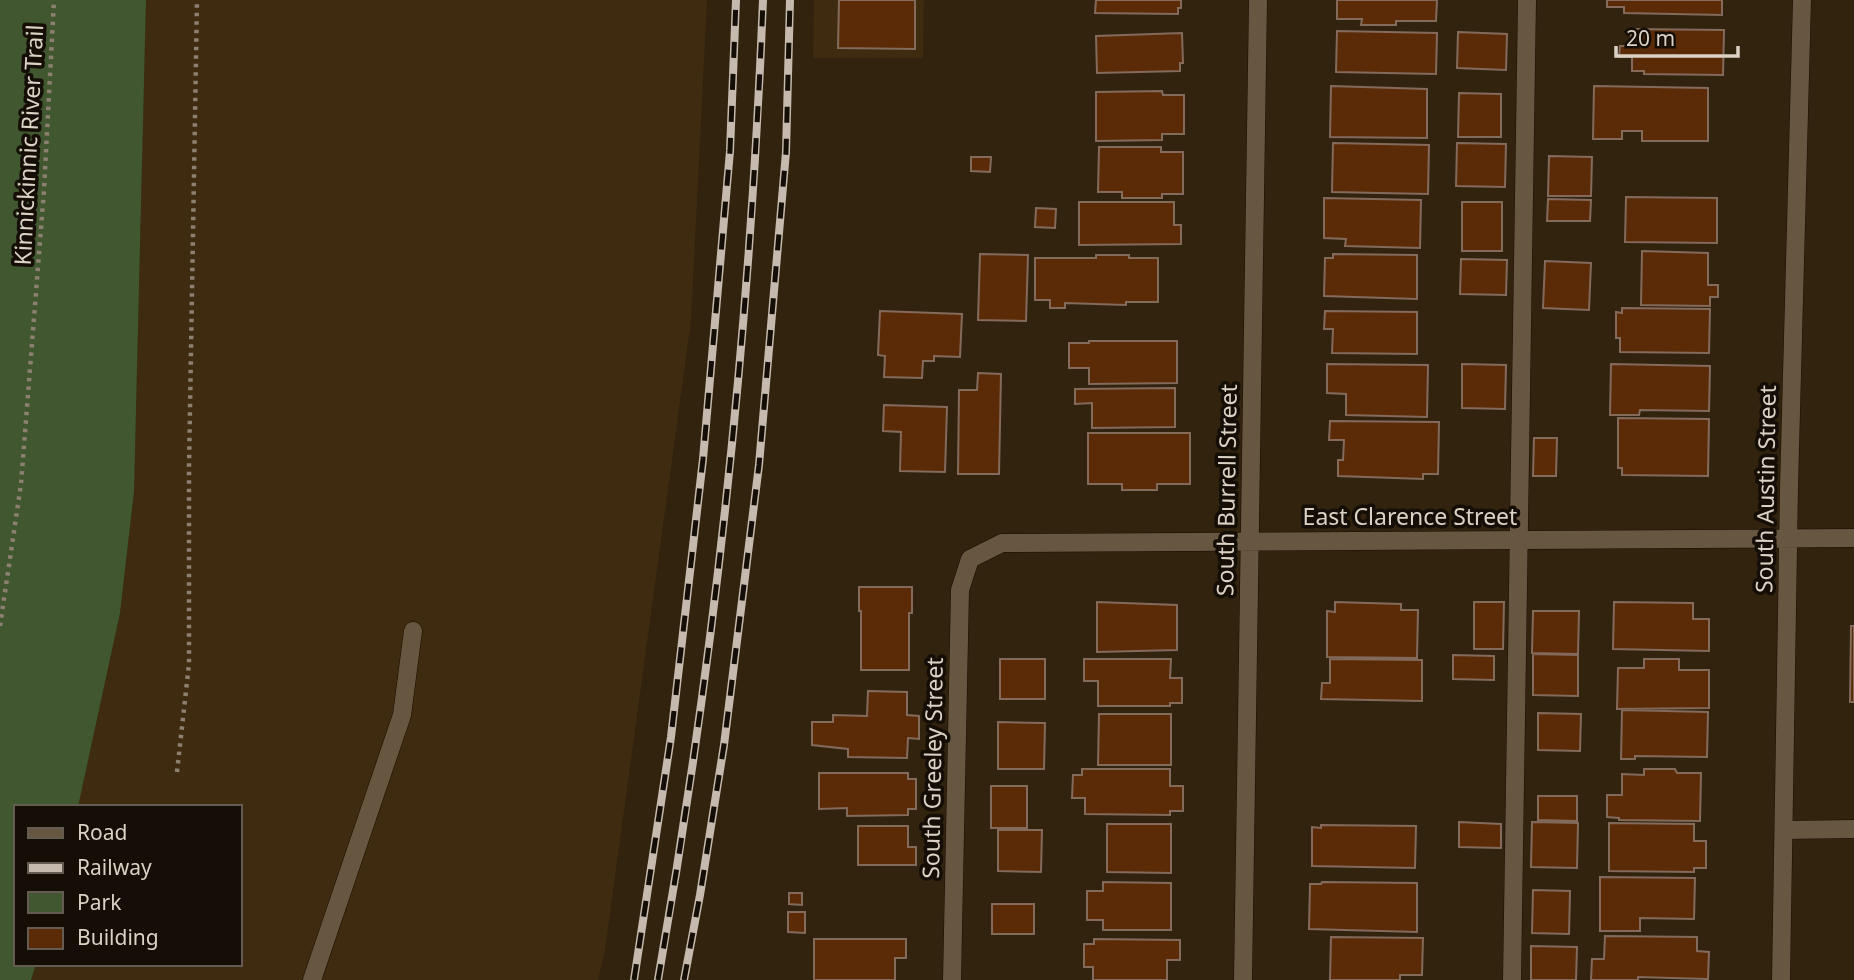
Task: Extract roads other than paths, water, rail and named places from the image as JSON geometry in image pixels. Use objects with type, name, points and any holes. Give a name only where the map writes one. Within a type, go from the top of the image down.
[{"type":"street","name":"South Burrell Street","points":[[1243,980],[1258,0]]},
{"type":"street","points":[[1512,980],[1527,0]]},
{"type":"street","name":"South Austin Street","points":[[1781,980],[1788,538],[1802,0]]},
{"type":"street","name":"East Clarence Street","points":[[971,559],[1002,543],[1854,538]]},
{"type":"street","name":"South Greeley Street","points":[[952,980],[960,590],[971,559]]},
{"type":"street","points":[[312,980],[402,715],[413,631]]},
{"type":"street","points":[[1784,830],[1854,829]]},
{"type":"railway","points":[[634,980],[671,737],[703,459],[730,151],[736,0]]},
{"type":"railway","points":[[658,980],[697,736],[727,492],[749,246],[763,0]]},
{"type":"railway","points":[[684,980],[724,745],[759,465],[786,152],[790,0]]}]
